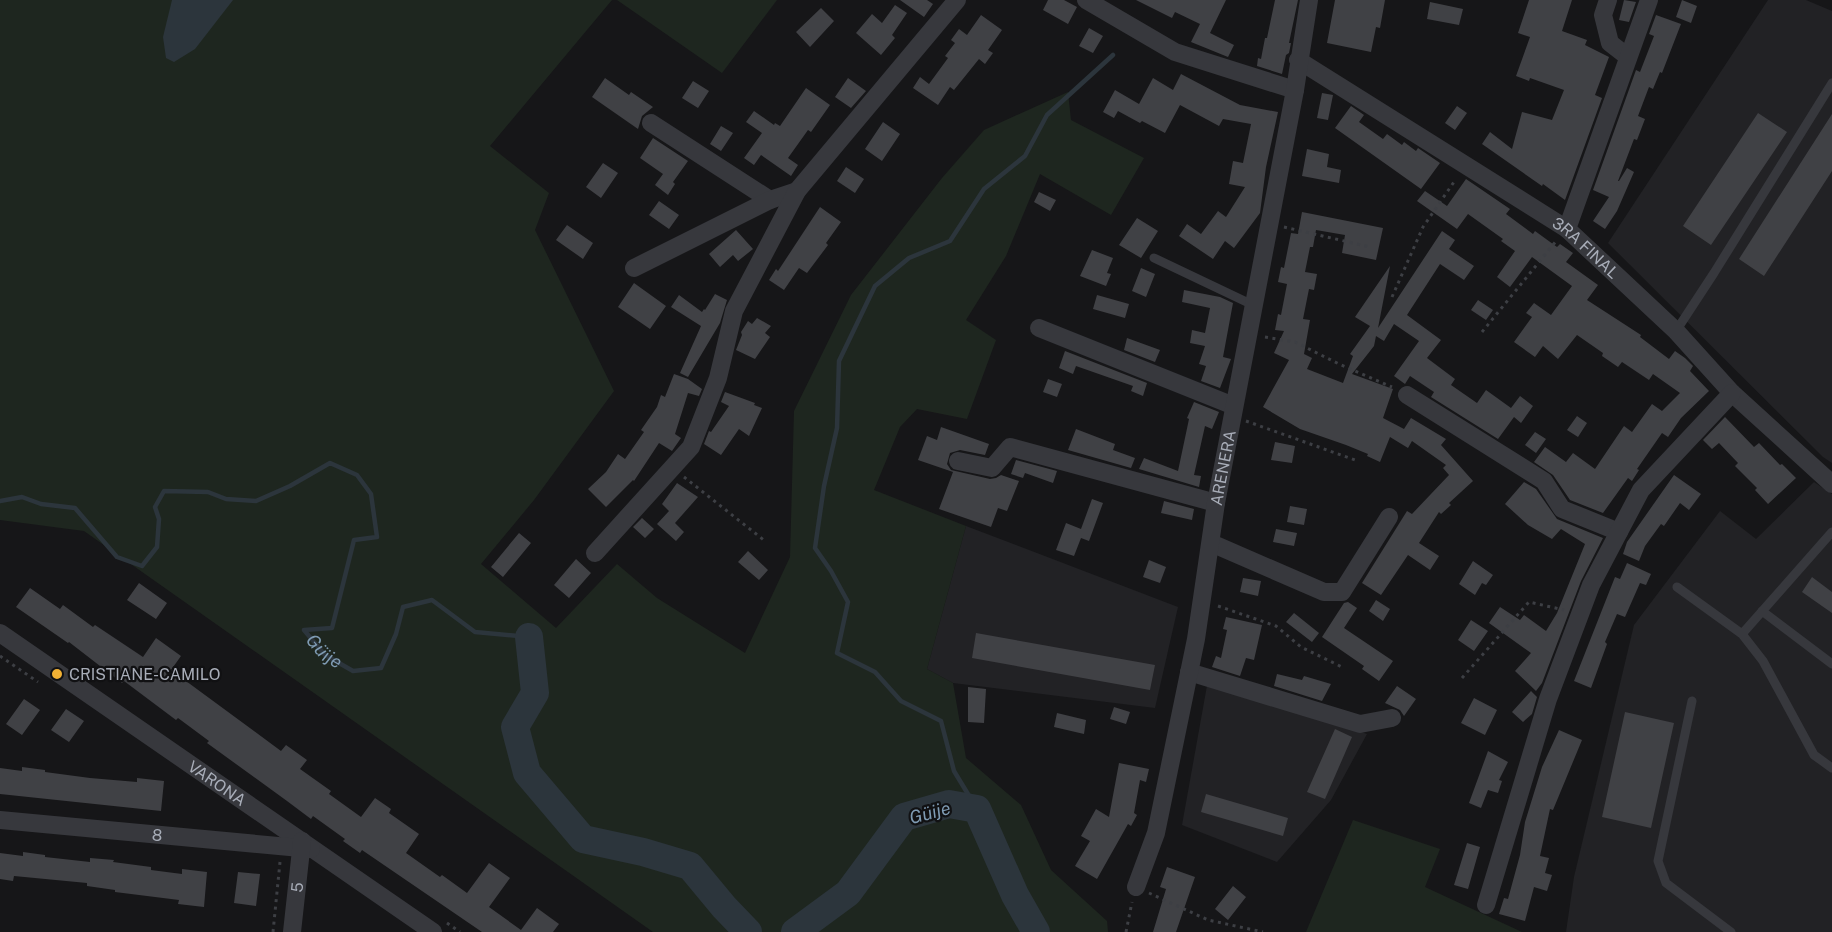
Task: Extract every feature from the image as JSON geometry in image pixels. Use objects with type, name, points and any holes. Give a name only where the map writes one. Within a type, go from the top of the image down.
[{"type":"street","points":[[595,552],[691,447],[718,378],[734,311],[797,191],[957,0]]},
{"type":"street","points":[[1086,0],[1175,52],[1295,90]]},
{"type":"street","name":"ARENERA","points":[[1136,886],[1156,833],[1189,672],[1216,503],[1295,90],[1309,0]]},
{"type":"street","points":[[1608,0],[1603,15],[1610,43],[1628,57]]},
{"type":"street","points":[[1567,229],[1649,0]]},
{"type":"street","name":"3RA FINAL","points":[[1298,60],[1567,229],[1676,331],[1732,393],[1832,484]]},
{"type":"street","points":[[651,123],[770,200]]},
{"type":"street","points":[[634,268],[770,200],[797,191]]},
{"type":"street","points":[[1039,328],[1233,411]]},
{"type":"street","points":[[1486,904],[1548,699],[1591,585],[1641,490],[1732,393]]},
{"type":"street","points":[[1407,395],[1544,481],[1562,509],[1619,532]]},
{"type":"street","points":[[958,460],[992,468],[1010,447],[1216,503]]},
{"type":"street","points":[[1210,543],[1324,592],[1342,592],[1389,518]]},
{"type":"street","name":"VARONA","points":[[0,633],[306,847],[433,932]]},
{"type":"street","points":[[1189,672],[1360,724],[1392,718]]},
{"type":"street","name":"8","points":[[0,820],[306,847]]},
{"type":"street","name":"5","points":[[292,932],[306,847]]},
{"type":"lane","points":[[1676,331],[1832,83]]},
{"type":"lane","points":[[1154,258],[1255,306]]},
{"type":"lane","points":[[1742,634],[1832,532]]},
{"type":"lane","points":[[1677,587],[1742,634],[1763,661],[1814,755],[1832,768]]},
{"type":"lane","points":[[1762,611],[1832,664]]},
{"type":"lane","points":[[1692,701],[1658,861],[1666,883],[1731,932]]},
{"type":"path","points":[[1392,297],[1405,272],[1422,227],[1466,165]]},
{"type":"path","points":[[1269,223],[1370,247]]},
{"type":"path","points":[[1482,332],[1567,229]]},
{"type":"path","points":[[1249,334],[1295,342],[1407,395]]},
{"type":"path","points":[[1233,411],[1355,460]]},
{"type":"path","points":[[672,468],[765,541]]},
{"type":"path","points":[[1202,600],[1276,626],[1301,647],[1344,668]]},
{"type":"path","points":[[1462,678],[1529,602],[1580,614]]},
{"type":"path","points":[[0,656],[43,685]]},
{"type":"path","points":[[273,932],[280,862]]},
{"type":"path","points":[[1126,932],[1136,886],[1208,920],[1263,932]]},
{"type":"shaded area","points":[[0,0],[612,0],[490,146],[549,193],[535,230],[614,391],[534,500],[481,564],[556,628],[617,564],[657,598],[745,653],[790,557],[794,411],[851,295],[942,178],[984,130],[1068,92],[1071,120],[1144,158],[1111,215],[1040,174],[1006,256],[966,320],[996,340],[967,419],[917,409],[900,427],[874,490],[966,526],[927,669],[953,683],[966,758],[1021,805],[1051,870],[1107,921],[1108,932],[653,932],[84,531],[0,520]]},
{"type":"shaded area","points":[[172,0],[233,0],[195,49],[174,62],[166,58],[163,37]]},
{"type":"shaded area","points":[[617,0],[777,0],[722,73]]},
{"type":"shaded area","points":[[1768,0],[1806,0],[1832,11],[1832,463],[1823,457],[1608,243]]},
{"type":"shaded area","points":[[1814,482],[1832,494],[1832,932],[1566,932],[1574,877],[1634,625],[1720,511],[1756,539]]},
{"type":"shaded area","points":[[966,526],[1178,607],[1155,708],[953,683],[927,669]]},
{"type":"shaded area","points":[[1208,680],[1367,734],[1331,800],[1277,862],[1182,825]]},
{"type":"shaded area","points":[[1353,820],[1440,849],[1425,887],[1522,932],[1306,932]]},
{"type":"building","points":[[900,0],[927,0],[933,4],[924,17]]},
{"type":"building","points":[[1048,0],[1064,0],[1077,7],[1068,24],[1043,10]]},
{"type":"building","points":[[1136,0],[1226,0],[1210,33],[1234,45],[1228,57],[1191,42],[1200,24],[1175,12],[1172,18]]},
{"type":"building","points":[[1275,0],[1298,0],[1289,53],[1286,55],[1282,74],[1257,66],[1258,58],[1261,59],[1265,38],[1267,38]]},
{"type":"building","points":[[1335,0],[1385,0],[1380,28],[1376,27],[1371,52],[1327,43]]},
{"type":"building","points":[[1529,0],[1572,0],[1562,31],[1587,40],[1585,45],[1609,57],[1595,95],[1602,98],[1565,200],[1482,144],[1490,132],[1512,149],[1522,112],[1552,120],[1564,90],[1530,78],[1529,81],[1516,76],[1530,37],[1518,33]]},
{"type":"building","points":[[1624,0],[1636,2],[1629,22],[1619,20]]},
{"type":"building","points":[[1682,0],[1697,6],[1691,23],[1676,17]]},
{"type":"building","points":[[1430,2],[1463,9],[1459,25],[1427,19]]},
{"type":"building","points":[[895,5],[907,13],[892,35],[895,38],[881,55],[856,33],[872,14],[882,23]]},
{"type":"building","points":[[821,8],[834,21],[810,47],[796,32]]},
{"type":"building","points":[[981,15],[1002,30],[988,50],[993,53],[985,64],[979,59],[954,90],[950,87],[938,105],[913,88],[920,77],[929,84],[948,58],[945,56],[955,43],[951,40],[959,29],[967,35]]},
{"type":"building","points":[[1656,15],[1681,24],[1662,73],[1660,72],[1653,89],[1649,87],[1638,116],[1645,119],[1637,140],[1634,139],[1618,181],[1627,168],[1634,172],[1617,211],[1605,229],[1593,221],[1609,197],[1593,190],[1636,70],[1640,72],[1654,36],[1649,34]]},
{"type":"building","points":[[1089,28],[1103,36],[1093,53],[1079,46]]},
{"type":"building","points":[[1181,74],[1240,105],[1278,112],[1266,167],[1260,213],[1234,248],[1225,241],[1213,259],[1179,236],[1187,224],[1201,234],[1218,211],[1226,217],[1245,187],[1229,184],[1233,161],[1243,163],[1251,124],[1223,119],[1219,126],[1180,105],[1165,133],[1118,111],[1114,118],[1103,112],[1115,90],[1139,104],[1153,78],[1173,90]]},
{"type":"building","points":[[605,78],[629,95],[631,92],[653,107],[642,116],[638,129],[592,97]]},
{"type":"building","points":[[848,78],[866,91],[851,108],[835,97]]},
{"type":"building","points":[[693,81],[709,91],[698,108],[682,98]]},
{"type":"building","points":[[806,88],[830,105],[811,132],[808,130],[788,158],[798,165],[791,176],[761,155],[754,165],[744,158],[762,133],[746,122],[754,111],[774,125],[775,123],[780,126]]},
{"type":"building","points":[[1322,93],[1333,95],[1328,120],[1317,118]]},
{"type":"building","points":[[1351,106],[1364,115],[1359,122],[1383,139],[1387,134],[1402,145],[1404,142],[1416,151],[1418,148],[1440,163],[1421,189],[1335,128]]},
{"type":"building","points":[[1457,106],[1467,113],[1455,130],[1445,123]]},
{"type":"building","points":[[1758,113],[1787,132],[1711,245],[1683,226]]},
{"type":"building","points":[[1832,114],[1832,171],[1764,276],[1739,259]]},
{"type":"building","points":[[883,122],[900,134],[882,161],[865,149]]},
{"type":"building","points":[[721,126],[733,133],[721,151],[710,144]]},
{"type":"building","points":[[653,138],[688,161],[673,182],[675,184],[668,195],[655,185],[663,174],[640,158]]},
{"type":"building","points":[[1307,149],[1329,154],[1327,167],[1341,170],[1339,183],[1302,176]]},
{"type":"building","points":[[603,163],[618,173],[601,198],[586,187]]},
{"type":"building","points":[[846,167],[864,179],[855,193],[837,181]]},
{"type":"building","points":[[1466,179],[1510,209],[1506,214],[1533,234],[1535,231],[1557,247],[1560,244],[1573,253],[1566,262],[1598,285],[1587,300],[1641,335],[1640,337],[1669,359],[1675,351],[1685,358],[1693,366],[1690,371],[1709,391],[1681,418],[1668,437],[1662,433],[1637,469],[1639,470],[1632,481],[1628,478],[1603,513],[1570,500],[1553,475],[1534,462],[1545,447],[1566,462],[1573,453],[1595,469],[1624,426],[1632,432],[1652,404],[1662,411],[1680,393],[1653,374],[1649,380],[1622,362],[1618,367],[1602,356],[1603,353],[1577,335],[1558,359],[1543,346],[1535,357],[1514,342],[1532,317],[1526,313],[1534,303],[1551,315],[1572,286],[1532,257],[1510,287],[1497,277],[1515,251],[1501,241],[1503,239],[1468,214],[1457,229],[1417,201],[1425,191],[1447,206]]},
{"type":"building","points":[[1039,192],[1056,200],[1050,211],[1034,202]]},
{"type":"building","points":[[659,201],[679,215],[669,229],[649,215]]},
{"type":"building","points":[[820,207],[841,222],[826,243],[828,245],[807,273],[799,268],[784,290],[769,280],[776,269],[778,271]]},
{"type":"building","points":[[1302,212],[1383,228],[1376,260],[1342,253],[1345,235],[1316,230],[1305,272],[1317,274],[1314,290],[1309,289],[1303,319],[1310,320],[1304,354],[1312,358],[1307,369],[1343,383],[1353,356],[1350,354],[1370,326],[1355,317],[1390,266],[1378,328],[1442,231],[1455,240],[1449,249],[1474,266],[1464,280],[1440,264],[1407,315],[1441,340],[1427,358],[1455,379],[1451,385],[1477,403],[1486,390],[1511,408],[1520,396],[1533,406],[1521,423],[1514,417],[1498,439],[1431,397],[1434,392],[1410,376],[1405,384],[1394,376],[1419,341],[1394,324],[1384,341],[1376,336],[1374,346],[1352,374],[1393,389],[1383,418],[1404,429],[1411,418],[1446,439],[1441,445],[1473,481],[1449,503],[1451,505],[1441,514],[1439,512],[1419,543],[1439,556],[1430,570],[1408,555],[1381,595],[1362,583],[1407,511],[1412,514],[1449,475],[1443,468],[1446,465],[1412,441],[1408,448],[1390,437],[1380,462],[1367,456],[1368,454],[1300,429],[1263,407],[1289,360],[1274,353],[1284,331],[1275,330],[1278,314],[1281,315],[1287,284],[1278,282],[1281,267],[1284,268],[1291,233],[1298,234]]},
{"type":"building","points":[[1137,218],[1158,231],[1141,258],[1119,245]]},
{"type":"building","points":[[567,225],[593,243],[583,259],[556,240]]},
{"type":"building","points":[[736,230],[753,249],[738,261],[733,255],[720,267],[709,254]]},
{"type":"building","points":[[1092,250],[1113,258],[1107,273],[1111,274],[1106,286],[1080,276]]},
{"type":"building","points":[[1141,268],[1155,274],[1146,297],[1132,291]]},
{"type":"building","points":[[634,283],[666,306],[650,329],[618,307]]},
{"type":"building","points":[[1184,290],[1220,297],[1233,303],[1223,357],[1231,359],[1220,388],[1201,381],[1206,366],[1199,364],[1205,346],[1190,343],[1192,330],[1205,333],[1210,308],[1182,302]]},
{"type":"building","points":[[715,294],[727,300],[720,323],[688,377],[680,373],[701,326],[671,307],[679,295],[702,312]]},
{"type":"building","points":[[1097,295],[1129,304],[1125,318],[1093,309]]},
{"type":"building","points":[[1478,300],[1493,310],[1486,320],[1471,310]]},
{"type":"building","points":[[757,318],[771,326],[765,333],[770,337],[755,359],[736,350],[741,332],[748,321],[752,324]]},
{"type":"building","points":[[1127,338],[1160,350],[1155,362],[1124,350]]},
{"type":"building","points":[[1065,351],[1147,383],[1143,396],[1131,391],[1133,386],[1076,366],[1073,374],[1059,368]]},
{"type":"building","points":[[674,374],[688,379],[702,389],[699,396],[688,393],[675,434],[681,438],[672,451],[659,443],[634,481],[606,507],[588,489],[606,472],[618,454],[625,459],[644,432],[641,430],[657,407],[661,395],[665,397]]},
{"type":"building","points":[[1048,379],[1062,384],[1057,397],[1043,392]]},
{"type":"building","points":[[725,392],[755,403],[754,405],[762,408],[749,436],[739,429],[721,455],[704,444],[709,431],[711,432],[729,406],[721,402]]},
{"type":"building","points":[[1194,402],[1219,412],[1212,429],[1205,426],[1194,475],[1201,476],[1199,487],[1139,469],[1144,458],[1178,471],[1189,419],[1187,418]]},
{"type":"building","points":[[1577,416],[1587,423],[1578,437],[1567,430]]},
{"type":"building","points":[[1725,417],[1754,447],[1759,443],[1796,478],[1768,504],[1755,490],[1757,488],[1735,466],[1738,463],[1719,443],[1712,449],[1703,440]]},
{"type":"building","points":[[941,427],[989,444],[985,455],[960,450],[950,453],[947,464],[951,470],[990,479],[1001,475],[1019,481],[1007,511],[998,508],[991,527],[939,509],[953,472],[918,460],[927,436],[937,440]]},
{"type":"building","points":[[1076,429],[1115,444],[1113,450],[1135,458],[1131,468],[1068,450]]},
{"type":"building","points":[[1535,432],[1546,439],[1536,453],[1525,445]]},
{"type":"building","points":[[1275,442],[1295,446],[1292,463],[1271,460]]},
{"type":"building","points":[[1016,460],[1057,471],[1053,483],[1025,473],[1023,478],[1011,474]]},
{"type":"building","points":[[1674,475],[1701,494],[1689,510],[1680,503],[1664,526],[1661,524],[1645,546],[1639,561],[1623,554],[1627,542]]},
{"type":"building","points":[[1524,482],[1536,489],[1557,519],[1603,538],[1581,581],[1542,683],[1536,691],[1515,671],[1531,653],[1489,623],[1500,607],[1520,620],[1524,615],[1546,631],[1557,613],[1585,544],[1561,529],[1552,539],[1528,525],[1505,504]]},
{"type":"building","points":[[677,483],[698,497],[675,523],[684,532],[676,541],[657,524],[669,511],[662,504]]},
{"type":"building","points":[[1092,499],[1103,503],[1089,541],[1081,538],[1074,556],[1056,550],[1066,523],[1081,529]]},
{"type":"building","points":[[1164,501],[1194,509],[1192,520],[1161,513]]},
{"type":"building","points":[[1290,506],[1307,509],[1304,525],[1287,522]]},
{"type":"building","points":[[642,518],[654,529],[645,538],[633,527]]},
{"type":"building","points":[[1276,529],[1297,533],[1294,546],[1273,542]]},
{"type":"building","points":[[519,533],[531,543],[503,577],[491,567]]},
{"type":"building","points":[[748,551],[768,570],[759,580],[738,562]]},
{"type":"building","points":[[576,559],[591,573],[569,598],[554,585]]},
{"type":"building","points":[[1149,560],[1166,567],[1160,583],[1143,577]]},
{"type":"building","points":[[1473,561],[1493,575],[1486,585],[1482,583],[1475,595],[1459,584]]},
{"type":"building","points":[[1627,563],[1651,574],[1646,585],[1640,583],[1625,617],[1617,614],[1605,642],[1607,644],[1591,688],[1574,681],[1615,577],[1620,579]]},
{"type":"building","points":[[1812,577],[1832,592],[1832,613],[1802,592]]},
{"type":"building","points":[[1243,578],[1261,581],[1258,596],[1240,592]]},
{"type":"building","points":[[139,583],[167,603],[156,619],[127,600]]},
{"type":"building","points":[[30,588],[60,609],[63,605],[93,627],[95,625],[143,657],[156,638],[181,656],[171,670],[281,751],[286,745],[307,760],[300,769],[331,791],[329,794],[361,817],[375,798],[391,809],[389,813],[419,834],[406,853],[440,877],[442,875],[467,893],[489,863],[510,878],[489,907],[521,930],[537,908],[559,924],[553,932],[482,932],[362,850],[360,853],[313,816],[311,819],[207,743],[209,741],[178,718],[176,720],[124,681],[122,683],[69,642],[16,607]]},
{"type":"building","points":[[1376,600],[1390,609],[1383,621],[1369,611]]},
{"type":"building","points":[[1348,602],[1357,608],[1344,628],[1393,661],[1379,681],[1362,669],[1364,666],[1322,637],[1344,603]]},
{"type":"building","points":[[1294,613],[1319,633],[1312,642],[1286,622]]},
{"type":"building","points":[[1226,617],[1262,625],[1254,660],[1246,658],[1240,676],[1212,667],[1216,656],[1221,658],[1227,630],[1223,629]]},
{"type":"building","points":[[1471,620],[1488,631],[1474,651],[1458,640]]},
{"type":"building","points":[[976,633],[1155,665],[1150,690],[972,658]]},
{"type":"building","points":[[1277,674],[1302,680],[1304,676],[1331,684],[1322,701],[1274,686]]},
{"type":"building","points":[[1397,686],[1416,699],[1404,716],[1400,710],[1385,703]]},
{"type":"building","points":[[968,687],[986,689],[984,723],[968,722]]},
{"type":"building","points":[[1531,691],[1537,697],[1532,714],[1523,722],[1512,712]]},
{"type":"building","points":[[1474,698],[1497,710],[1485,735],[1461,723]]},
{"type":"building","points":[[24,699],[40,710],[22,735],[6,724]]},
{"type":"building","points":[[1114,707],[1130,712],[1126,724],[1110,719]]},
{"type":"building","points":[[66,709],[84,721],[69,742],[51,730]]},
{"type":"building","points":[[1625,712],[1674,723],[1651,828],[1602,817]]},
{"type":"building","points":[[1057,713],[1086,720],[1084,734],[1054,727]]},
{"type":"building","points":[[1335,729],[1352,737],[1325,799],[1307,792]]},
{"type":"building","points":[[1559,730],[1582,740],[1553,810],[1550,809],[1540,856],[1549,858],[1545,873],[1552,875],[1547,891],[1534,887],[1525,921],[1499,914],[1504,898],[1508,899],[1520,855],[1525,822],[1542,767]]},
{"type":"building","points":[[1488,751],[1508,762],[1499,780],[1502,781],[1498,793],[1488,790],[1481,808],[1469,803]]},
{"type":"building","points":[[1119,763],[1149,769],[1146,782],[1140,780],[1134,813],[1137,815],[1131,826],[1128,824],[1097,879],[1075,866],[1090,841],[1081,836],[1096,809],[1109,817]]},
{"type":"building","points":[[22,767],[90,778],[137,782],[137,778],[164,781],[161,811],[0,794],[0,768],[22,771]]},
{"type":"building","points":[[1206,794],[1288,818],[1283,836],[1201,812]]},
{"type":"building","points":[[1467,843],[1480,847],[1468,889],[1454,885]]},
{"type":"building","points":[[23,852],[90,862],[90,858],[114,860],[113,862],[151,867],[151,870],[182,874],[182,869],[207,872],[204,907],[178,904],[179,900],[115,892],[115,890],[87,886],[87,883],[14,876],[13,881],[0,879],[0,853],[23,856]]},
{"type":"building","points":[[1167,867],[1195,877],[1176,932],[1153,932],[1166,889],[1160,887]]},
{"type":"building","points":[[238,872],[260,874],[256,906],[234,903]]},
{"type":"building","points":[[1233,886],[1246,897],[1228,920],[1215,909]]},
{"type":"waterway","points":[[977,809],[954,771],[941,721],[901,701],[875,672],[837,653],[848,602],[815,548],[824,486],[837,428],[839,361],[875,286],[909,258],[950,241],[984,189],[1025,156],[1047,115],[1113,55]]},
{"type":"waterway","name":"Güije","points":[[0,501],[22,497],[41,504],[75,508],[117,557],[142,566],[157,547],[159,519],[155,507],[164,491],[208,492],[226,499],[256,501],[290,486],[330,463],[357,475],[371,494],[377,537],[354,540],[332,628],[304,630],[325,655],[353,671],[381,668],[396,634],[403,607],[432,600],[475,632],[529,637]]},
{"type":"waterway","name":"Güije","points":[[529,637],[535,693],[515,727],[527,773],[583,839],[643,852],[690,866],[748,932]]},
{"type":"waterway","name":"Güije","points":[[795,932],[848,893],[904,817],[949,804],[977,809],[1015,895],[1036,932]]},
{"type":"place","name":"CRISTIANE-CAMILO","points":[[57,674]]}]
